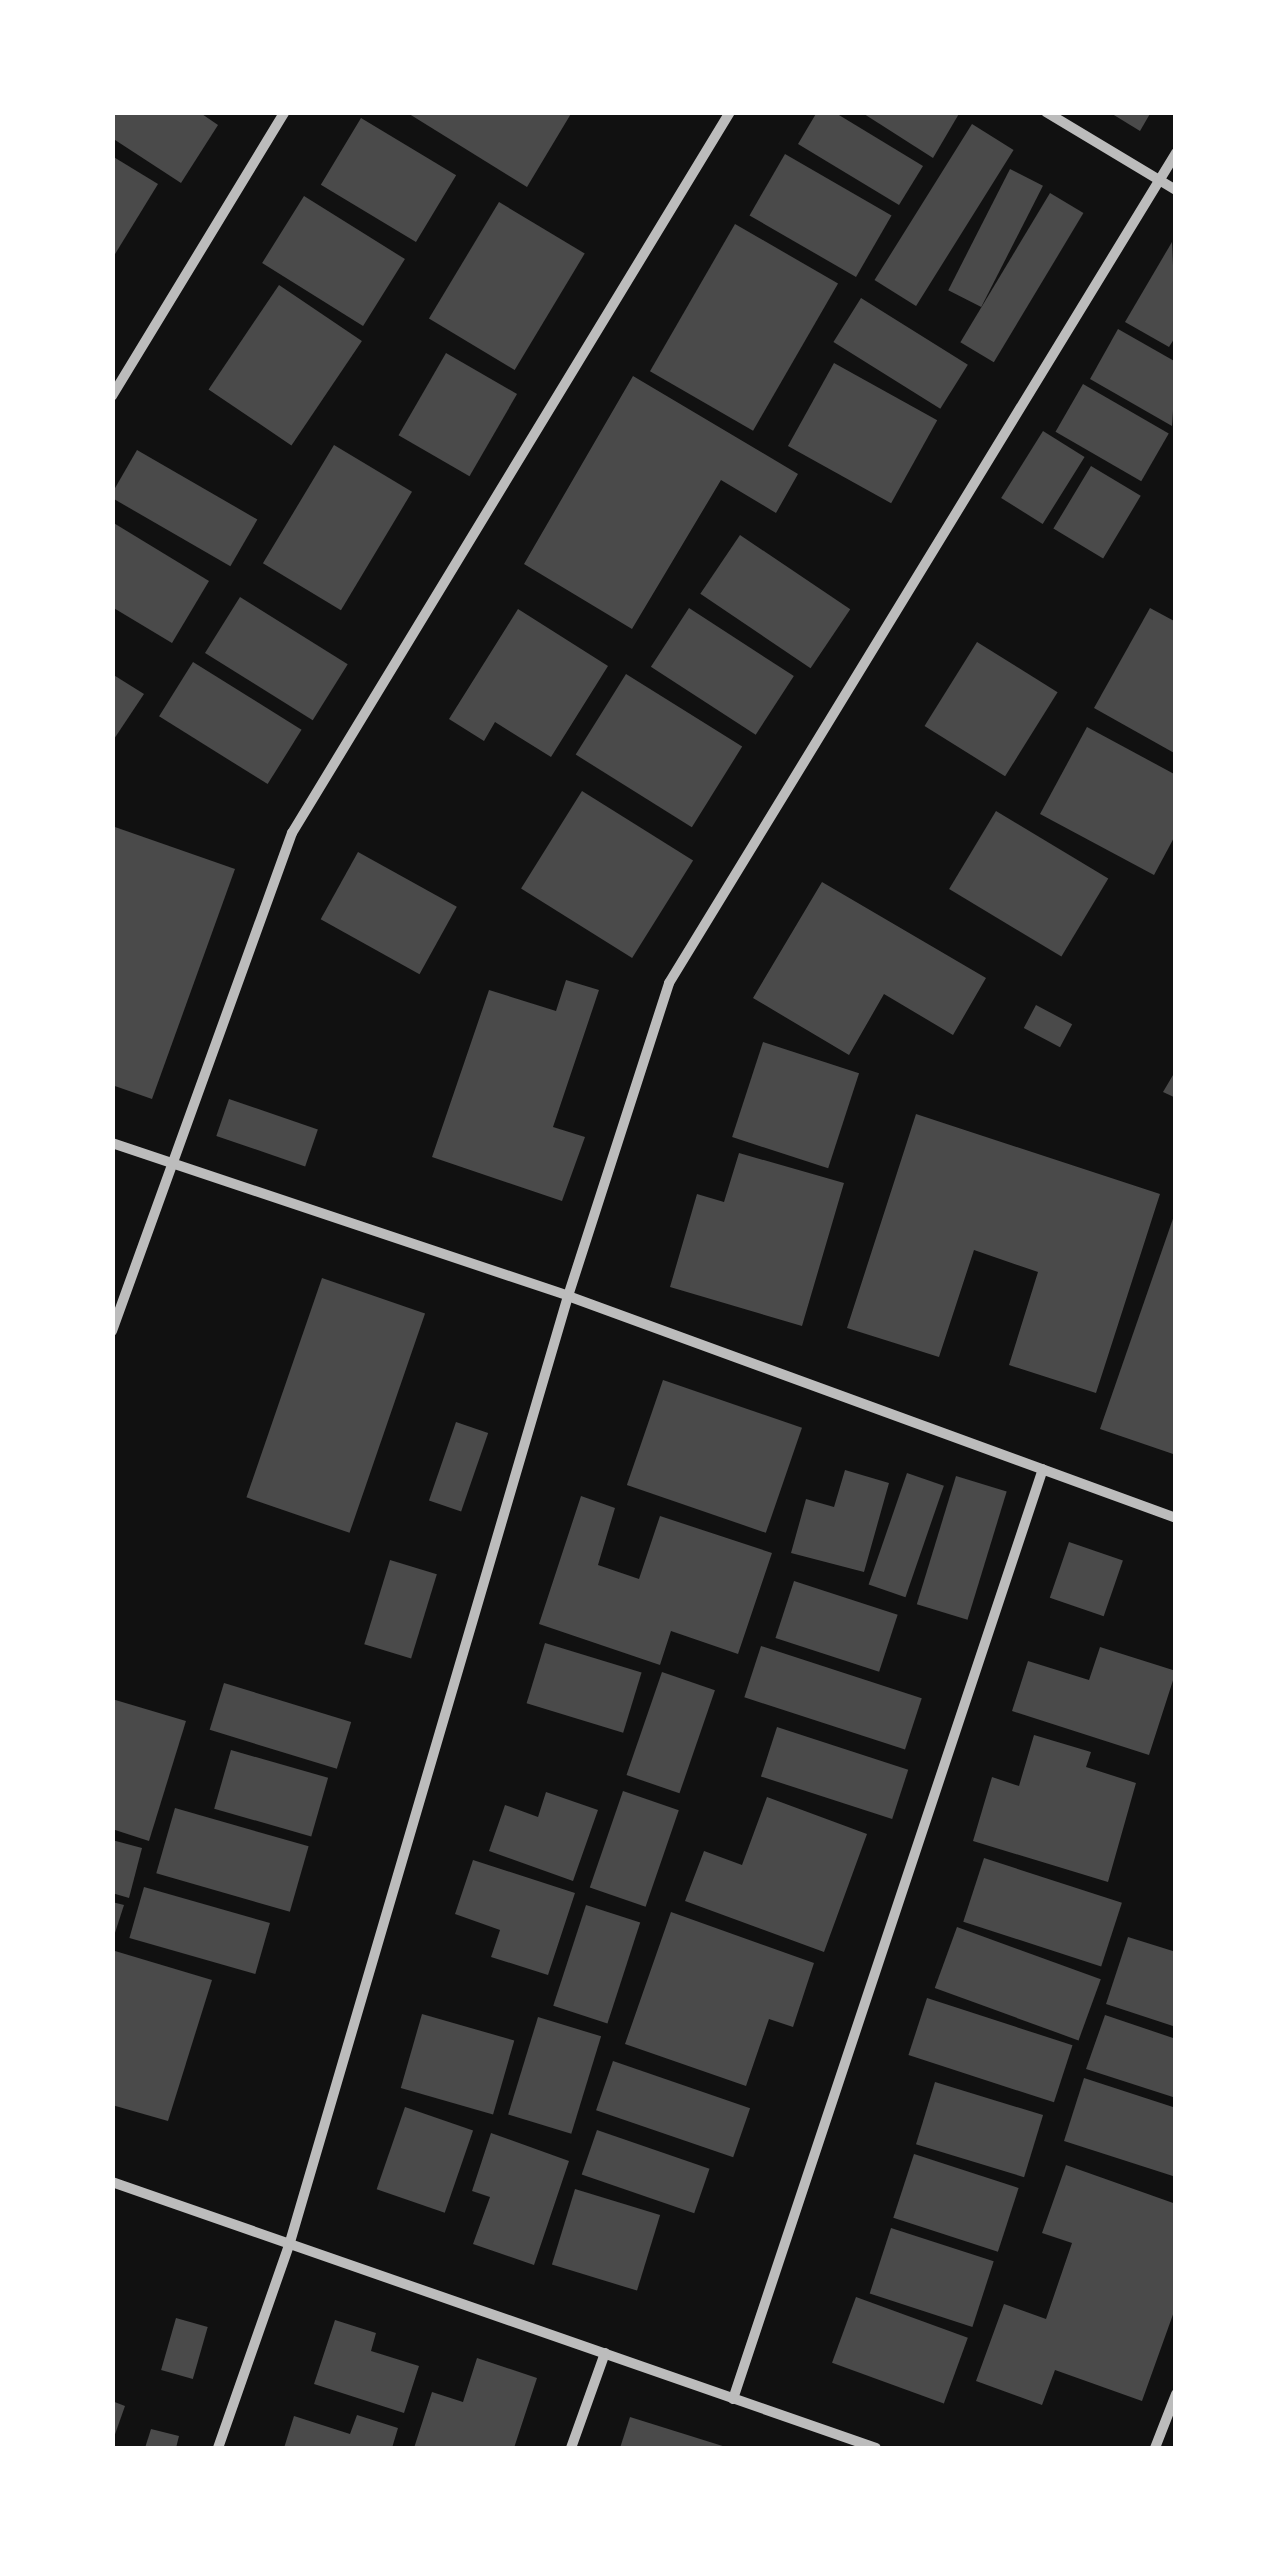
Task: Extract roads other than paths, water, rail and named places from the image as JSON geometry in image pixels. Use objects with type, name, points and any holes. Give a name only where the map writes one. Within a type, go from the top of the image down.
[{"type":"street","points":[[112,396],[285,112]]},
{"type":"street","points":[[112,1331],[292,832],[730,112]]},
{"type":"street","points":[[1046,112],[1176,190]]},
{"type":"street","points":[[218,2448],[290,2242],[568,1296],[669,983],[1176,153]]},
{"type":"street","points":[[112,1143],[568,1296],[1176,1518]]},
{"type":"street","points":[[733,2399],[1042,1470]]},
{"type":"street","points":[[112,2182],[876,2448]]},
{"type":"street","points":[[571,2448],[605,2353]]},
{"type":"street","points":[[1155,2448],[1176,2394]]}]
